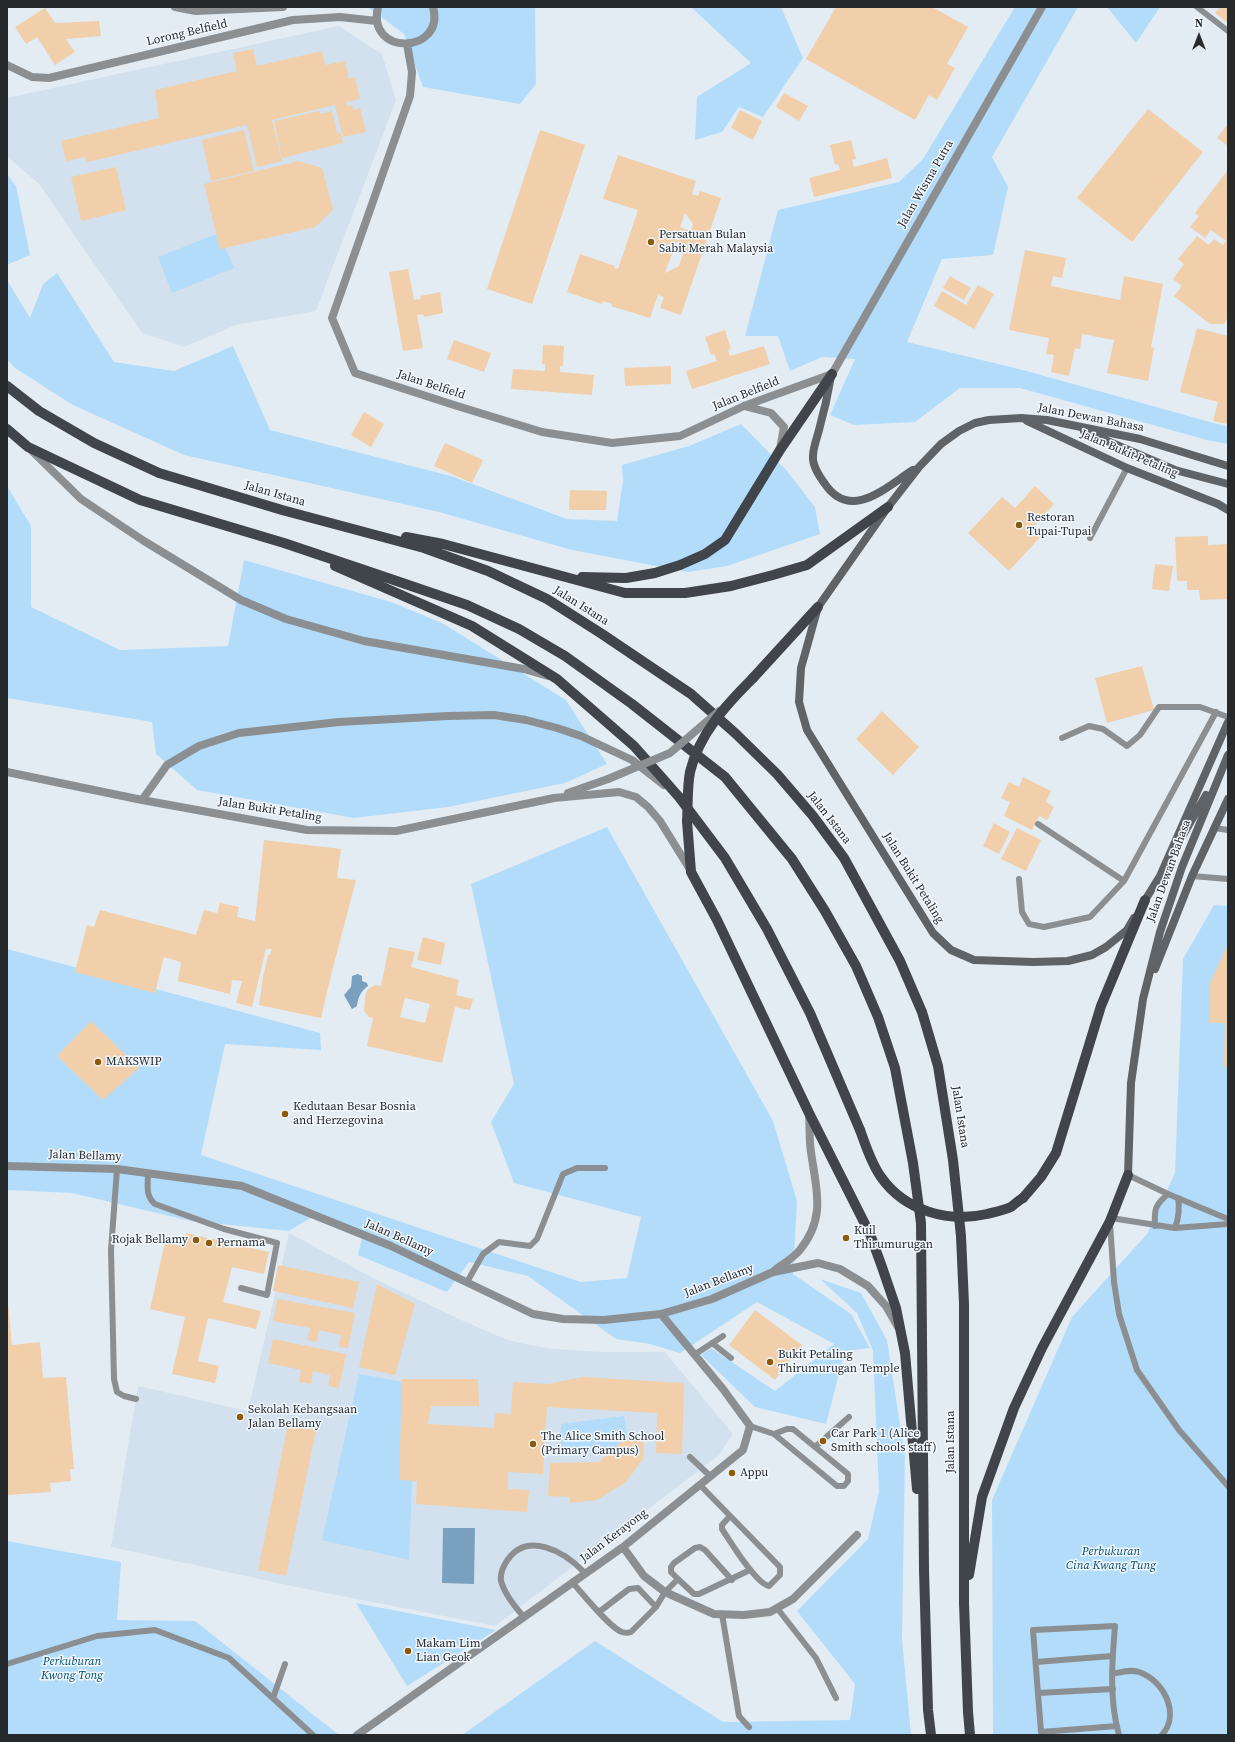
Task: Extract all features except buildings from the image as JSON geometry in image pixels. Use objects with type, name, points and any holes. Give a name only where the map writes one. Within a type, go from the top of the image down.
[{"type":"main road","points":[[568,577],[626,578],[655,573],[680,565],[705,554],[725,540],[780,450],[832,374]]},
{"type":"main road","points":[[832,374],[812,457],[818,475],[827,487],[844,501],[854,502],[864,500],[875,495],[919,467]]},
{"type":"main road","name":"Jalan Istana","points":[[7,386],[39,411],[94,443],[159,473],[341,526],[424,548],[488,571],[546,599],[602,634],[691,694],[735,733],[777,774],[813,816],[844,858],[900,961],[922,1012],[938,1066],[953,1160],[961,1236],[964,1304],[964,1602],[970,1735]]},
{"type":"main road","name":"Jalan Dewan Bahasa","points":[[818,607],[888,507],[919,467],[941,444],[959,431],[975,423],[1021,418],[1069,424],[1140,439],[1228,466]]},
{"type":"main road","name":"Jalan Bukit Petaling","points":[[1021,418],[1127,468],[1218,504],[1228,510]]},
{"type":"main road","points":[[1069,424],[1175,470],[1228,484]]},
{"type":"main road","points":[[7,429],[28,447],[140,500],[284,543],[467,605],[519,629],[565,656],[632,704],[724,777],[792,859],[821,904],[856,966],[878,1017],[895,1068],[913,1163],[921,1223],[924,1570],[928,1710],[931,1735]]},
{"type":"main road","points":[[341,526],[443,544],[625,593],[685,594],[731,586],[806,564],[888,507]]},
{"type":"main road","points":[[284,543],[472,626],[557,679],[634,746],[679,797],[725,858],[767,929],[810,1013],[860,1130],[869,1155],[881,1178],[895,1193],[909,1203],[927,1212],[954,1217],[977,1216],[1010,1207],[1023,1198],[1041,1177],[1056,1153],[1101,1006],[1145,900]]},
{"type":"main road","points":[[818,607],[728,703],[701,741],[690,772],[687,822],[691,872],[717,920],[809,1112],[870,1234],[896,1308],[905,1353],[924,1570]]},
{"type":"main road","name":"Jalan Bukit Petaling","points":[[818,607],[801,668],[799,702],[807,730],[933,934],[951,950],[974,960],[998,962],[1068,961],[1092,955],[1106,947],[1126,930],[1160,876],[1228,722]]},
{"type":"main road","name":"Jalan Dewan Bahasa","points":[[1128,1175],[1131,1082],[1143,999],[1160,932],[1182,867],[1228,755]]},
{"type":"main road","points":[[1160,876],[1221,770]]},
{"type":"main road","name":"Jalan Dewan Bahasa","points":[[1143,999],[1192,876],[1228,799]]},
{"type":"main road","points":[[964,1602],[982,1497],[1014,1408],[1042,1348],[1110,1219],[1128,1175]]},
{"type":"street","points":[[175,7],[196,11],[283,7]]},
{"type":"street","points":[[378,7],[377,21],[384,35],[391,41],[407,44],[417,42],[426,36],[432,28],[435,19],[433,7]]},
{"type":"street","name":"Jalan Wisma Putra","points":[[832,374],[1042,7]]},
{"type":"street","name":"Lorong Belfield","points":[[7,65],[32,77],[49,78],[293,20],[340,16],[377,21]]},
{"type":"street","name":"Jalan Belfield","points":[[407,44],[412,72],[410,96],[332,318],[355,373],[454,406],[542,432],[612,443],[680,436],[744,406],[832,374]]},
{"type":"street","points":[[744,406],[771,412],[784,427],[780,450]]},
{"type":"street","points":[[28,447],[81,499],[144,541],[242,600],[286,619],[364,641],[524,669],[557,679]]},
{"type":"street","name":"Jalan Bukit Petaling","points":[[554,798],[608,779],[670,753],[728,703]]},
{"type":"street","points":[[142,800],[167,765],[199,746],[238,733],[339,722],[494,715],[526,720],[581,736],[632,760],[679,797]]},
{"type":"street","name":"Jalan Bukit Petaling","points":[[7,772],[142,800],[307,830],[396,831],[554,798],[618,792],[636,797],[660,821],[691,872]]},
{"type":"street","name":"Jalan Bellamy","points":[[773,1272],[799,1252],[813,1229],[817,1218],[819,1199],[811,1151],[809,1112]]},
{"type":"street","name":"Jalan Bellamy","points":[[7,1166],[117,1169],[242,1186],[391,1246],[533,1314],[563,1319],[604,1320],[661,1314],[712,1299],[773,1272],[818,1263],[840,1269],[868,1286],[886,1306],[901,1331]]},
{"type":"street","points":[[661,1314],[750,1426]]},
{"type":"street","name":"Jalan Kerayong","points":[[357,1735],[623,1546],[743,1450],[750,1426]]},
{"type":"street","points":[[623,1546],[644,1576],[665,1592],[714,1614],[744,1615],[770,1612],[793,1599],[858,1535]]},
{"type":"lane","points":[[1198,7],[1228,31]]},
{"type":"lane","points":[[1090,538],[1127,468]]},
{"type":"lane","points":[[1062,738],[1089,726],[1103,729],[1126,746],[1140,735],[1159,707],[1200,707],[1228,717]]},
{"type":"lane","points":[[1019,879],[1022,912],[1029,924],[1044,927],[1090,917],[1124,881],[1216,712]]},
{"type":"lane","points":[[1038,824],[1124,881]]},
{"type":"lane","points":[[1214,828],[1228,830]]},
{"type":"lane","points":[[1192,876],[1228,880]]},
{"type":"lane","points":[[467,1282],[483,1254],[499,1242],[530,1246],[537,1239],[563,1174],[577,1168],[605,1168]]},
{"type":"lane","points":[[117,1169],[111,1250],[114,1379],[117,1392],[124,1396],[136,1399]]},
{"type":"lane","points":[[148,1173],[147,1195],[155,1204],[224,1229],[277,1243],[267,1295],[241,1288]]},
{"type":"lane","points":[[1128,1175],[1168,1194],[1228,1219]]},
{"type":"lane","points":[[1155,1226],[1154,1212],[1159,1202],[1168,1194]]},
{"type":"lane","points":[[1175,1228],[1179,1218],[1180,1209],[1178,1198]]},
{"type":"lane","points":[[1228,1224],[1175,1228],[1110,1219],[1114,1282],[1119,1314],[1137,1370],[1179,1430],[1228,1486]]},
{"type":"lane","points":[[694,1355],[723,1336]]},
{"type":"lane","points":[[712,1343],[731,1358]]},
{"type":"lane","points":[[815,1447],[849,1417]]},
{"type":"lane","points":[[750,1426],[774,1434],[837,1486],[844,1486],[848,1481],[848,1474],[793,1429],[787,1429],[774,1434]]},
{"type":"lane","points":[[690,1457],[710,1476]]},
{"type":"lane","points":[[700,1485],[780,1567],[780,1575],[769,1586],[765,1586],[750,1570],[722,1529],[722,1525],[730,1516]]},
{"type":"lane","points":[[524,1617],[516,1608],[501,1583],[502,1570],[508,1558],[518,1550],[535,1545],[548,1547],[573,1561],[585,1573]]},
{"type":"lane","points":[[732,1580],[705,1550],[700,1547],[695,1548],[674,1563],[671,1567],[671,1572],[694,1594],[699,1594],[732,1580],[750,1570]]},
{"type":"lane","points":[[572,1582],[599,1612],[621,1632],[626,1633],[631,1632],[656,1607],[665,1592],[678,1579]]},
{"type":"lane","points":[[599,1612],[629,1589],[634,1587],[638,1588],[656,1607]]},
{"type":"lane","points":[[777,1608],[816,1658],[836,1698]]},
{"type":"lane","points":[[722,1614],[739,1716],[749,1727]]},
{"type":"lane","points":[[1117,1726],[1041,1732],[1033,1630],[1115,1626],[1112,1674],[1119,1735]]},
{"type":"lane","points":[[7,1664],[97,1636],[155,1630],[229,1658],[313,1735]]},
{"type":"lane","points":[[1036,1662],[1112,1656]]},
{"type":"lane","points":[[273,1698],[285,1664]]},
{"type":"lane","points":[[1112,1674],[1130,1670],[1138,1672],[1152,1677],[1165,1692],[1170,1711],[1168,1725],[1162,1735]]},
{"type":"lane","points":[[1038,1693],[1113,1689]]},
{"type":"shaded area","points":[[339,26],[382,54],[396,100],[316,311],[236,325],[184,347],[142,333],[39,184],[7,156],[7,98]]},
{"type":"shaded area","points":[[358,974],[362,976],[362,981],[367,983],[368,986],[360,994],[357,1006],[352,1009],[344,995],[351,987],[352,976]]},
{"type":"shaded area","name":"The Alice Smith School (Primary Campus)","points":[[289,1233],[375,1279],[505,1339],[554,1349],[603,1352],[665,1352],[733,1434],[719,1455],[495,1626],[306,1589],[111,1547],[138,1386],[248,1411]]},
{"type":"shaded area","points":[[443,1528],[475,1528],[474,1584],[442,1583]]},
{"type":"green space","points":[[368,7],[535,7],[536,84],[520,104],[423,87],[404,34]]},
{"type":"green space","points":[[691,7],[781,7],[803,58],[763,117],[739,107],[722,132],[695,140],[697,97],[751,63]]},
{"type":"green space","points":[[1015,7],[1078,7],[992,157],[1008,187],[993,255],[942,259],[907,342],[1023,370],[1228,427],[1228,444],[1207,440],[1020,388],[960,388],[915,422],[854,425],[830,415],[855,359],[822,357],[790,371],[778,336],[745,336],[778,210],[899,182],[923,159]]},
{"type":"green space","points":[[1107,7],[1160,7],[1136,43]]},
{"type":"green space","points":[[7,174],[16,186],[30,255],[7,265]]},
{"type":"green space","points":[[219,233],[234,268],[172,293],[158,257]]},
{"type":"green space","points":[[57,273],[114,362],[174,371],[233,346],[270,430],[451,476],[567,519],[617,521],[623,481],[622,465],[689,446],[741,424],[787,471],[815,507],[820,534],[727,566],[688,572],[572,550],[439,512],[184,455],[73,405],[15,368],[7,360],[7,280],[30,318],[43,284]]},
{"type":"green space","points":[[7,486],[31,526],[31,607],[120,650],[228,646],[244,560],[391,602],[442,623],[566,700],[607,764],[565,783],[448,807],[354,818],[197,790],[156,754],[152,722],[7,698]]},
{"type":"green space","points":[[607,827],[773,1121],[797,1201],[793,1274],[851,1314],[870,1348],[845,1351],[826,1424],[755,1407],[701,1355],[711,1348],[775,1391],[834,1344],[757,1302],[680,1353],[650,1344],[616,1339],[528,1276],[469,1262],[447,1292],[358,1255],[363,1234],[317,1214],[289,1231],[191,1221],[72,1193],[7,1190],[7,949],[320,1033],[321,1050],[225,1044],[201,1155],[581,1282],[627,1278],[641,1217],[514,1183],[491,1122],[514,1084],[471,884]]},
{"type":"green space","name":"Perbukuran Cina Kwang Tung","points":[[1214,905],[1228,906],[1228,1735],[993,1735],[992,1500],[1072,1317],[1147,1234],[1175,1173],[1183,959]]},
{"type":"green space","points":[[820,1279],[861,1293],[887,1340],[905,1457],[902,1639],[911,1735],[462,1735],[595,1641],[723,1722],[850,1720],[855,1684],[797,1611],[868,1539],[879,1492],[873,1351],[857,1313]]},
{"type":"green space","points":[[359,1374],[416,1384],[409,1560],[322,1540]]},
{"type":"green space","points":[[624,1416],[629,1446],[560,1455],[561,1424]]},
{"type":"green space","name":"Perkuburan Kwong Tong","points":[[7,1541],[121,1562],[117,1620],[195,1621],[339,1735],[7,1735]]},
{"type":"green space","points":[[356,1603],[496,1630],[407,1686]]},
{"type":"place","name":"Persatuan Bulan Sabit Merah Malaysia","points":[[651,242]]},
{"type":"place","name":"Restoran Tupai-Tupai","points":[[1019,525]]},
{"type":"place","name":"MAKSWIP","points":[[98,1062]]},
{"type":"place","name":"Kedutaan Besar Bosnia and Herzegovina","points":[[285,1114]]},
{"type":"place","name":"Kuil Thirumurugan","points":[[846,1238]]},
{"type":"place","name":"Rojak Bellamy","points":[[196,1240]]},
{"type":"place","name":"Pernama","points":[[209,1243]]},
{"type":"place","name":"Bukit Petaling Thirumurugan Temple","points":[[770,1362]]},
{"type":"place","name":"Sekolah Kebangsaan Jalan Bellamy","points":[[240,1417]]},
{"type":"place","name":"Car Park 1 (Alice Smith schools staff)","points":[[823,1441]]},
{"type":"place","name":"The Alice Smith School (Primary Campus)","points":[[533,1444]]},
{"type":"place","name":"Appu","points":[[732,1473]]},
{"type":"place","name":"Makam Lim Lian Geok","points":[[408,1651]]}]
